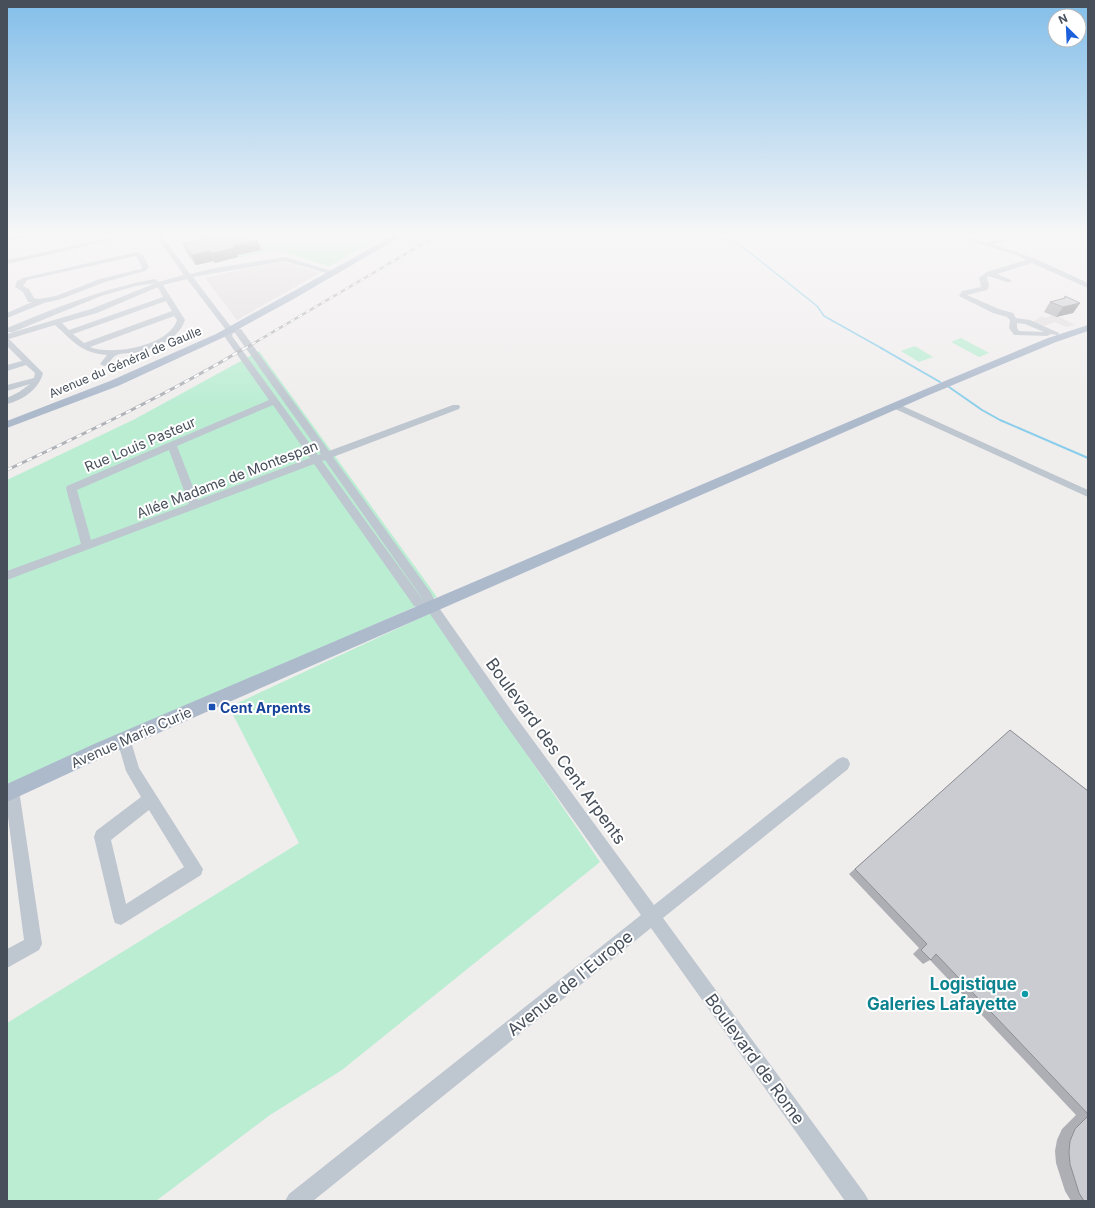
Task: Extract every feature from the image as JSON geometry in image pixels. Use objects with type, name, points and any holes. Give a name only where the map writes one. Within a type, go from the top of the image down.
[{"type":"main road","name":"Avenue du Général de Gaulle","points":[[7,425],[126,379],[230,330],[298,292]]},
{"type":"main road","name":"Avenue Marie Curie","points":[[9,792],[124,740],[432,606],[1060,335],[1088,328]]},
{"type":"street","points":[[27,292],[31,300],[43,301]]},
{"type":"street","points":[[7,316],[33,307],[43,301],[72,292]]},
{"type":"street","points":[[92,292],[95,295]]},
{"type":"street","points":[[7,331],[104,292]]},
{"type":"street","points":[[7,337],[101,309],[136,292]]},
{"type":"street","points":[[57,323],[84,346],[98,352],[113,353],[142,348],[170,335],[178,328],[181,320],[178,312],[162,292]]},
{"type":"street","points":[[201,292],[230,330],[238,331],[418,603],[432,606]]},
{"type":"street","points":[[967,292],[965,293],[964,296],[996,311],[1008,314],[1014,320],[1027,322],[1060,335]]},
{"type":"street","points":[[68,333],[167,298]]},
{"type":"street","points":[[84,346],[122,332],[134,331],[141,328],[142,325],[178,312]]},
{"type":"street","points":[[1014,320],[1013,328],[1017,333],[1060,335]]},
{"type":"street","points":[[20,325],[26,332]]},
{"type":"street","points":[[230,330],[228,336],[275,401],[322,458]]},
{"type":"street","points":[[7,401],[23,394],[33,386],[38,379],[39,373],[9,345]]},
{"type":"street","points":[[104,364],[113,353]]},
{"type":"street","points":[[7,368],[28,362]]},
{"type":"street","points":[[7,388],[38,379]]},
{"type":"street","name":"Rue Louis Pasteur","points":[[87,546],[71,488],[275,401]]},
{"type":"street","points":[[896,406],[1088,494]]},
{"type":"street","name":"Allée Madame de Montespan","points":[[7,576],[456,407]]},
{"type":"street","points":[[172,445],[195,506]]},
{"type":"street","name":"Boulevard des Cent Arpents","points":[[432,606],[508,717],[652,916]]},
{"type":"street","points":[[124,740],[133,771],[195,869],[121,917],[102,837],[150,800]]},
{"type":"street","name":"Avenue de l'Europe","points":[[296,1201],[843,764]]},
{"type":"street","points":[[7,959],[33,944],[9,792]]},
{"type":"street","name":"Boulevard de Rome","points":[[652,916],[858,1201]]},
{"type":"shaded area","points":[[216,292],[286,292],[237,320]]},
{"type":"shaded area","points":[[1052,315],[1058,316],[1075,325],[1066,327],[1055,322],[1044,326],[1032,322],[1042,316],[1046,318]]},
{"type":"green space","points":[[961,338],[989,353],[979,357],[951,342]]},
{"type":"green space","points":[[915,346],[933,357],[919,362],[901,351]]},
{"type":"green space","points":[[259,351],[437,597],[7,787],[7,480],[135,419]]},
{"type":"green space","points":[[431,613],[600,862],[342,1070],[270,1115],[156,1201],[7,1201],[7,1023],[299,843],[229,707]]},
{"type":"building","points":[[1065,296],[1080,303],[1063,307],[1050,302],[1065,298]]},
{"type":"building","name":"Logistique Galeries Lafayette","points":[[1010,730],[1088,791],[1088,1114],[936,954],[931,960],[921,950],[927,944],[855,869]]},
{"type":"building","points":[[1088,1116],[1088,1201],[1084,1201],[1079,1193],[1070,1164],[1069,1152],[1070,1141],[1075,1129]]},
{"type":"waterway","points":[[800,292],[817,306],[824,316],[883,349]]},
{"type":"waterway","points":[[881,348],[940,382]]},
{"type":"waterway","points":[[949,387],[982,410],[1000,420],[1088,458]]},
{"type":"railway","points":[[244,349],[340,292]]},
{"type":"railway","points":[[7,470],[157,397],[245,348]]},
{"type":"place","name":"Cent Arpents","points":[[212,707]]},
{"type":"place","name":"Logistique Galeries Lafayette","points":[[1025,994]]}]
